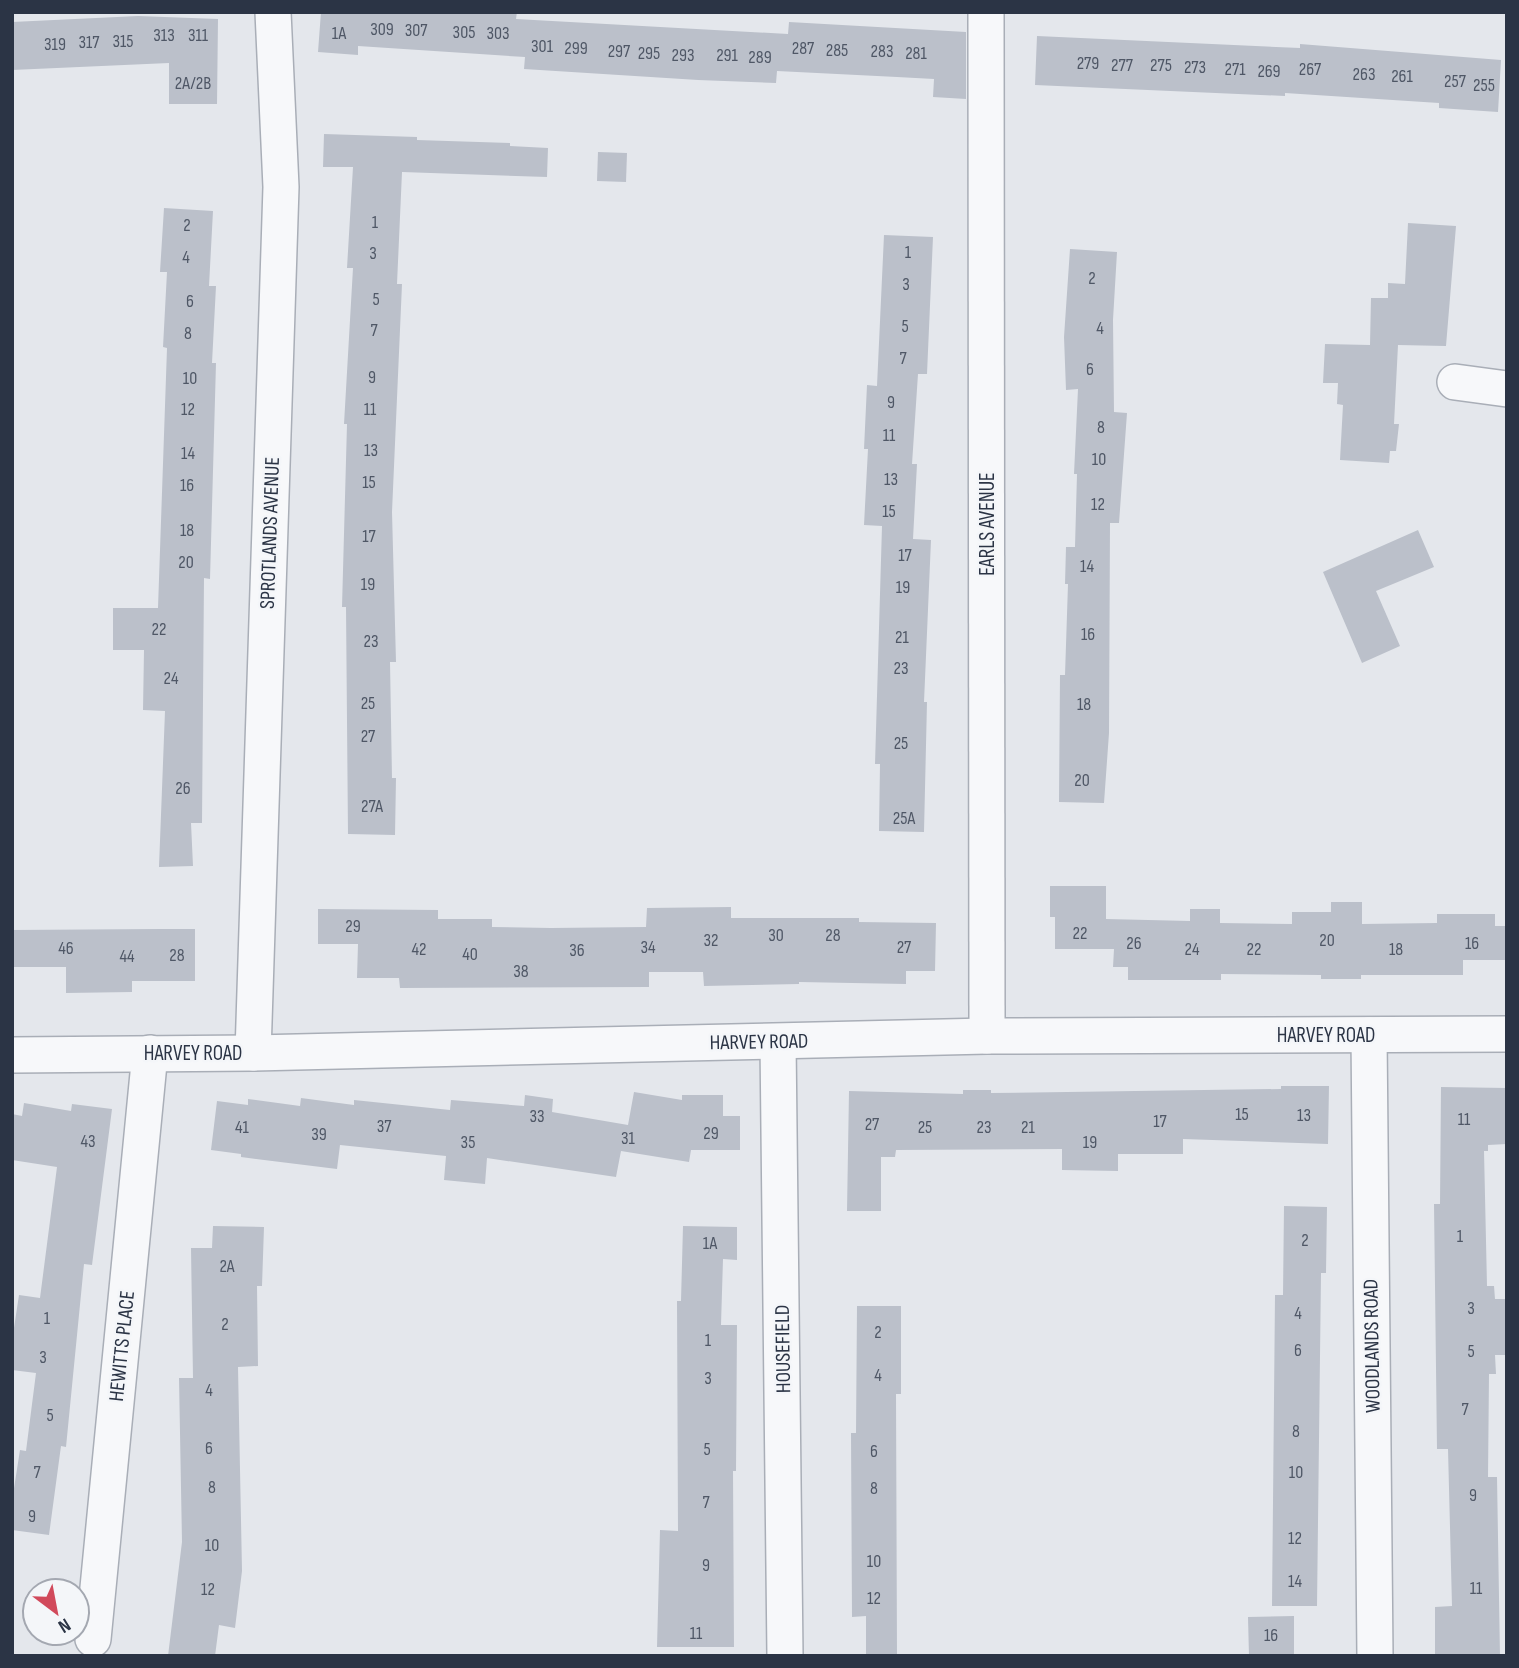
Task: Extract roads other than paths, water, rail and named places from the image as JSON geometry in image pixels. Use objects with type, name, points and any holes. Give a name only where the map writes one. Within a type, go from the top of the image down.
[{"type":"street","name":"SPROTLANDS AVENUE","points":[[253,1053],[281,187],[274,12]]},
{"type":"street","name":"EARLS AVENUE","points":[[986,15],[987,1036]]},
{"type":"street","points":[[1455,382],[1506,380]]},
{"type":"street","name":"HARVEY ROAD","points":[[12,1055],[253,1053],[987,1036],[1507,1034]]},
{"type":"street","name":"WOODLANDS ROAD","points":[[1369,1035],[1375,1656]]},
{"type":"street","name":"HOUSEFIELD","points":[[778,1042],[786,1656]]},
{"type":"street","name":"HEWITTS PLACE","points":[[93,1639],[150,1053]]}]
